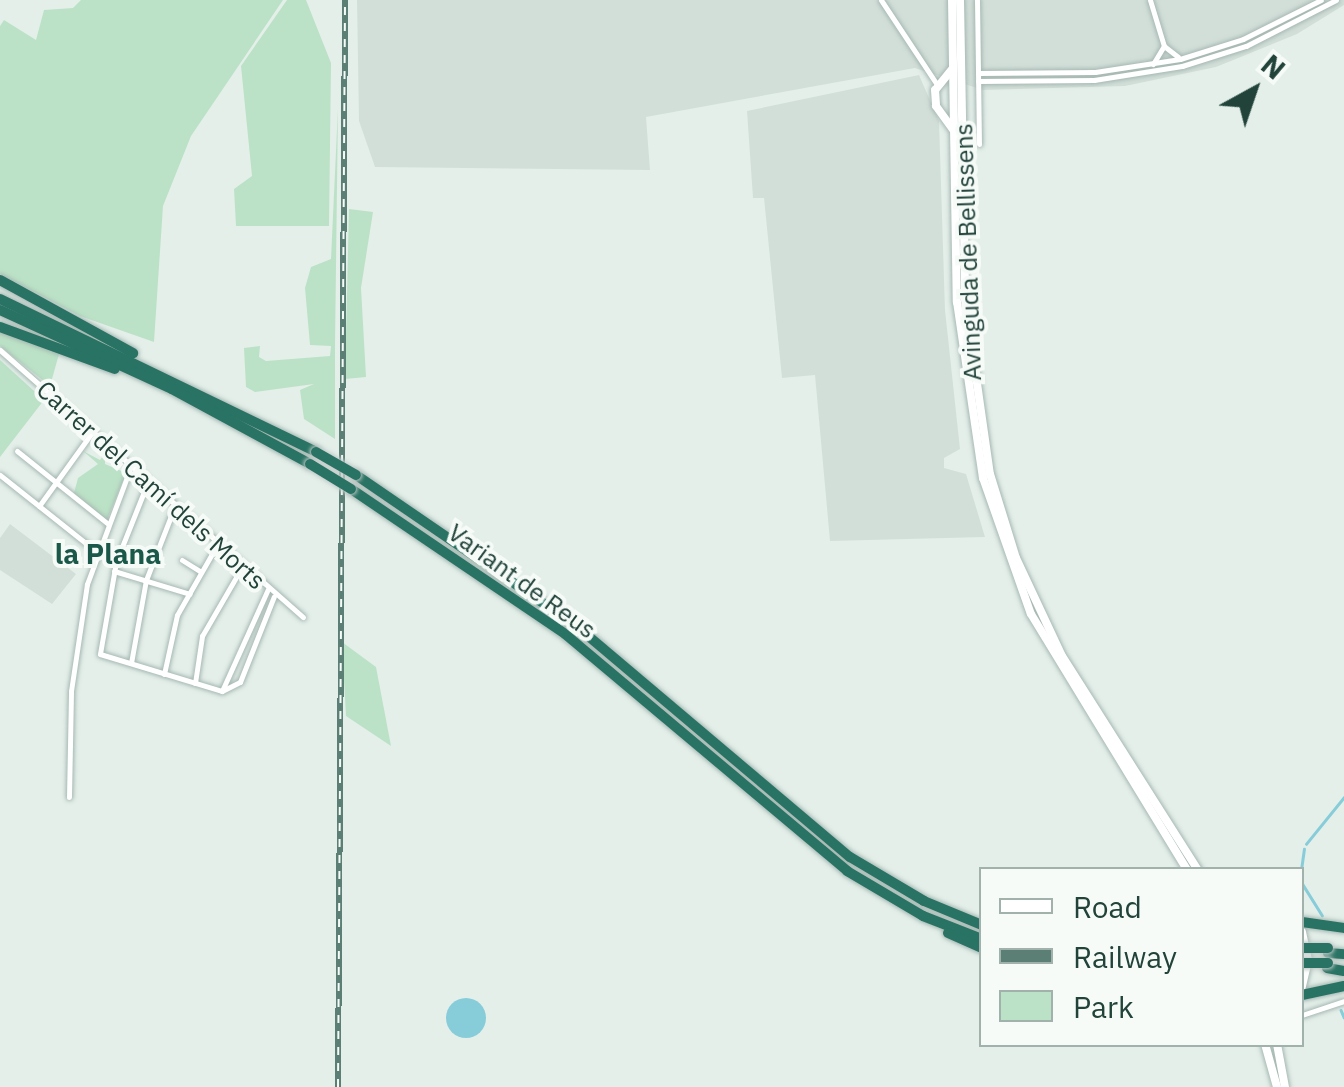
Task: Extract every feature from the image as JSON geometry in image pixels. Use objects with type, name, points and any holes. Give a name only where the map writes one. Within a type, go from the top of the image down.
[{"type":"highway","points":[[0,280],[174,384]]},
{"type":"highway","name":"Variant de Reus","points":[[0,299],[316,452],[356,476],[574,624],[815,830],[897,887],[979,921]]},
{"type":"highway","name":"Variant de Reus","points":[[0,310],[174,384],[351,489],[565,634],[866,884],[979,938]]},
{"type":"highway","points":[[0,328],[174,384]]},
{"type":"highway","points":[[866,884],[979,946]]},
{"type":"highway","points":[[1304,920],[1344,925]]},
{"type":"highway","points":[[1304,951],[1344,968]]},
{"type":"highway","points":[[1304,964],[1344,951]]},
{"type":"highway","points":[[1304,994],[1344,988]]},
{"type":"main road","name":"Avinguda de Bellissens","points":[[952,0],[961,360],[1000,536],[1055,659],[1185,867]]},
{"type":"main road","name":"Avinguda de Bellissens","points":[[960,0],[965,299],[990,474],[1016,558],[1062,656],[1196,867]]},
{"type":"main road","points":[[953,68],[938,86],[940,113],[955,133]]},
{"type":"main road","points":[[1304,941],[1308,960],[1304,977]]},
{"type":"main road","points":[[1266,1047],[1277,1087]]},
{"type":"main road","points":[[1278,1047],[1285,1087]]},
{"type":"street","points":[[881,0],[938,86]]},
{"type":"street","points":[[977,0],[979,144]]},
{"type":"street","points":[[1150,0],[1164,46],[1180,59]]},
{"type":"street","points":[[978,77],[1180,59],[1243,39],[1321,0]]},
{"type":"street","points":[[978,77],[1094,80],[1182,66],[1246,46],[1336,0]]},
{"type":"street","points":[[1153,64],[1164,46]]},
{"type":"street","name":"Carrer del Camí dels Morts","points":[[0,350],[146,484],[303,617]]},
{"type":"street","points":[[39,506],[92,434]]},
{"type":"street","points":[[17,451],[108,524]]},
{"type":"street","points":[[69,797],[71,691],[98,553],[130,469]]},
{"type":"street","points":[[0,475],[98,553]]},
{"type":"street","points":[[146,484],[114,570],[100,654],[222,691],[233,686],[274,595]]},
{"type":"street","points":[[131,664],[146,580],[174,508]]},
{"type":"street","points":[[164,674],[177,615],[217,545]]},
{"type":"street","points":[[182,560],[201,572]]},
{"type":"street","points":[[194,683],[202,636],[242,567]]},
{"type":"street","points":[[114,570],[190,594]]},
{"type":"street","points":[[233,686],[268,589]]},
{"type":"street","points":[[1304,1014],[1344,1001]]},
{"type":"shaded area","points":[[357,0],[1344,0],[1344,5],[1297,34],[1216,67],[1125,86],[983,90],[915,68],[646,117],[650,170],[375,167],[359,121]]},
{"type":"shaded area","points":[[919,75],[939,121],[945,310],[960,449],[944,458],[944,468],[966,474],[985,537],[830,541],[815,375],[782,378],[764,198],[753,198],[747,111]]},
{"type":"shaded area","points":[[10,524],[76,574],[52,604],[0,570],[0,538]]},
{"type":"green space","points":[[81,0],[283,0],[191,136],[163,206],[154,342],[80,316],[0,274],[0,26],[4,20],[36,40],[44,10],[73,8]]},
{"type":"green space","points":[[287,0],[306,0],[331,63],[329,226],[236,226],[234,189],[252,176],[241,66]]},
{"type":"green space","points":[[338,108],[335,439],[304,419],[300,390],[314,384],[255,392],[246,387],[244,348],[260,346],[259,357],[266,361],[330,356],[331,346],[310,345],[305,288],[311,267],[331,259]]},
{"type":"green space","points":[[349,209],[373,212],[361,288],[366,377],[345,379]]},
{"type":"green space","points":[[0,331],[59,354],[50,386],[0,346]]},
{"type":"green space","points":[[0,360],[44,400],[0,457]]},
{"type":"green space","points":[[83,451],[100,460],[105,454],[105,464],[126,473],[107,520],[74,493],[78,478],[98,464]]},
{"type":"green space","points":[[342,642],[376,667],[391,746],[346,716]]},
{"type":"water","points":[[466,998],[480,1004],[486,1018],[480,1032],[466,1038],[452,1032],[446,1018],[452,1004]]},
{"type":"waterway","points":[[1306,844],[1344,797]]},
{"type":"waterway","points":[[1301,867],[1304,849]]},
{"type":"waterway","points":[[1304,886],[1322,915]]},
{"type":"waterway","points":[[1341,1010],[1344,1017]]},
{"type":"railway","points":[[338,1087],[345,0]]},
{"type":"district","name":"la Plana","points":[[108,554]]}]
